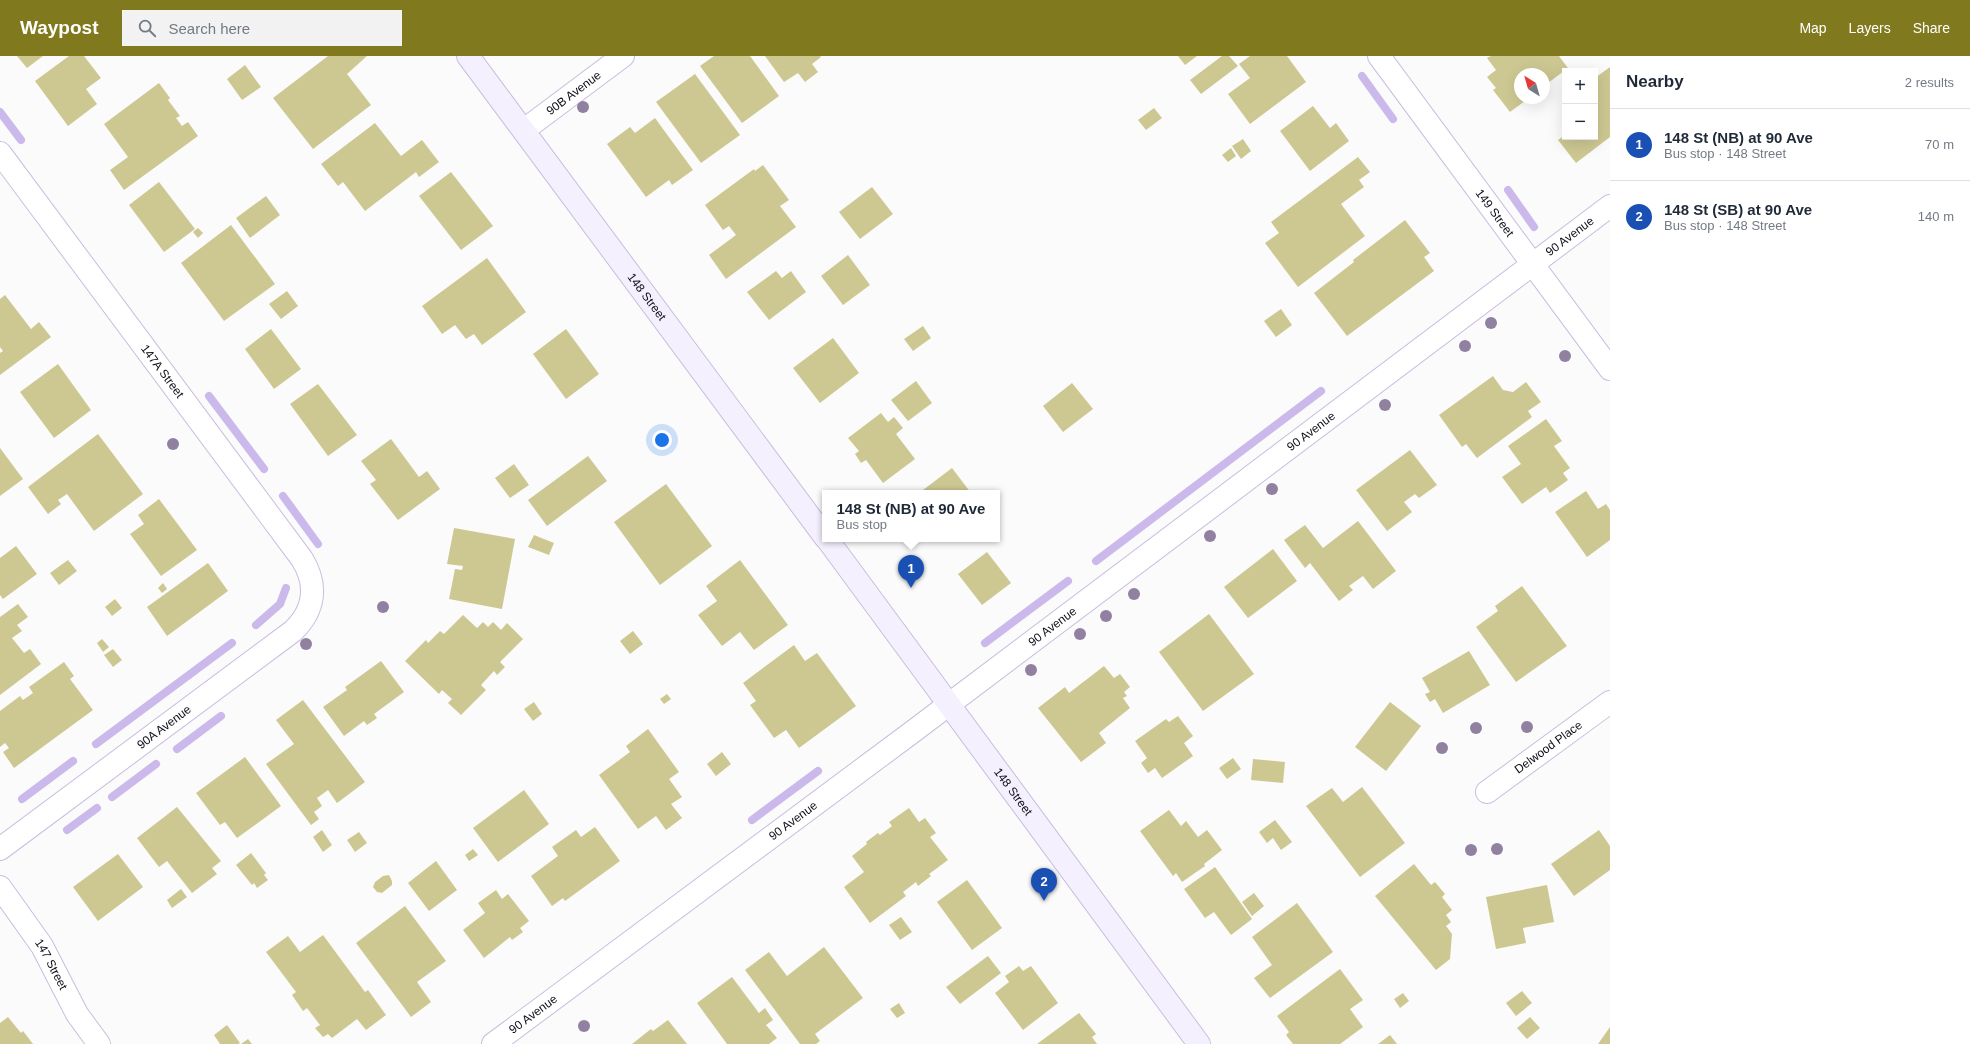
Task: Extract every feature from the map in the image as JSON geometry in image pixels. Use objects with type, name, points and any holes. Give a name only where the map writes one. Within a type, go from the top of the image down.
[{"type":"street","name":"148 Street","points":[[468,56],[822,533]]},
{"type":"street","name":"90B Avenue","points":[[524,130],[623,56]]},
{"type":"street","name":"149 Street","points":[[1379,56],[1610,369]]},
{"type":"street","name":"147A Street","points":[[0,153],[302,559],[310,575],[313,594]]},
{"type":"street","name":"90 Avenue","points":[[493,1044],[949,704],[1610,206]]},
{"type":"street","name":"148 Street","points":[[829,542],[1199,1044]]},
{"type":"street","name":"90A Avenue","points":[[0,849],[293,631],[307,614],[313,594]]},
{"type":"street","name":"Delwood Place","points":[[1487,792],[1610,702]]},
{"type":"street","name":"147 Street","points":[[0,887],[42,946],[77,1014],[99,1044]]},
{"type":"building","points":[[17,56],[43,56],[27,68]]},
{"type":"building","points":[[69,56],[84,56],[101,78],[86,89],[97,104],[68,126],[35,81]]},
{"type":"building","points":[[328,56],[367,56],[347,74],[371,105],[313,149],[273,98]]},
{"type":"building","points":[[714,56],[750,56],[779,96],[742,123],[700,66]]},
{"type":"building","points":[[765,56],[821,57],[812,64],[818,72],[805,82],[798,73],[784,82]]},
{"type":"building","points":[[1178,56],[1197,56],[1185,65]]},
{"type":"building","points":[[1222,56],[1229,56],[1238,66],[1201,94],[1190,80]]},
{"type":"building","points":[[1250,56],[1287,56],[1306,82],[1250,124],[1228,94],[1250,78],[1239,64]]},
{"type":"building","points":[[1491,56],[1559,56],[1568,68],[1562,68],[1562,72],[1550,82],[1550,68],[1514,68],[1514,104],[1521,104],[1510,112],[1493,90],[1496,88],[1487,77],[1496,70],[1487,58]]},
{"type":"building","points":[[245,65],[261,87],[242,100],[227,79]]},
{"type":"building","points":[[1610,67],[1610,137],[1576,163],[1558,140],[1562,137],[1562,140],[1598,140],[1598,76]]},
{"type":"building","points":[[695,74],[740,135],[701,163],[656,102]]},
{"type":"building","points":[[159,83],[170,98],[168,100],[180,116],[176,118],[182,126],[188,122],[198,136],[124,190],[110,170],[128,157],[104,124]]},
{"type":"building","points":[[1313,106],[1330,128],[1336,123],[1349,141],[1310,171],[1280,131]]},
{"type":"building","points":[[1154,108],[1162,118],[1146,130],[1138,120]]},
{"type":"building","points":[[655,118],[693,170],[672,185],[669,180],[646,197],[607,144],[630,127],[635,133]]},
{"type":"building","points":[[375,123],[401,156],[422,140],[439,162],[419,177],[416,172],[365,211],[343,182],[338,186],[321,164]]},
{"type":"building","points":[[1243,139],[1251,151],[1241,159],[1232,146]]},
{"type":"building","points":[[1231,148],[1236,156],[1228,162],[1222,155]]},
{"type":"building","points":[[1358,157],[1370,172],[1359,180],[1364,187],[1341,204],[1365,236],[1298,287],[1265,243],[1279,233],[1271,222]]},
{"type":"building","points":[[763,165],[789,200],[780,206],[796,227],[726,279],[709,255],[736,235],[729,226],[723,230],[705,205],[754,169],[755,171]]},
{"type":"building","points":[[451,172],[493,226],[461,250],[419,196]]},
{"type":"building","points":[[159,182],[195,229],[164,252],[129,205]]},
{"type":"building","points":[[872,187],[893,214],[860,239],[839,212]]},
{"type":"building","points":[[266,196],[280,215],[250,238],[236,218]]},
{"type":"building","points":[[1405,220],[1430,253],[1424,257],[1434,271],[1347,336],[1314,293],[1354,262],[1353,260]]},
{"type":"building","points":[[231,225],[275,284],[224,321],[181,263]]},
{"type":"building","points":[[198,228],[203,233],[198,238],[193,232]]},
{"type":"building","points":[[848,255],[870,285],[843,305],[821,276]]},
{"type":"building","points":[[487,258],[526,312],[482,345],[474,334],[466,339],[455,325],[442,334],[422,306]]},
{"type":"building","points":[[776,271],[782,278],[791,271],[806,292],[769,320],[747,292]]},
{"type":"building","points":[[287,291],[298,306],[281,319],[269,304]]},
{"type":"building","points":[[5,295],[31,329],[39,322],[51,337],[0,375],[0,353],[3,351],[0,347],[0,299]]},
{"type":"building","points":[[1281,309],[1292,325],[1276,337],[1264,321]]},
{"type":"building","points":[[923,326],[931,338],[913,351],[904,339]]},
{"type":"building","points":[[271,329],[301,369],[274,389],[245,349]]},
{"type":"building","points":[[566,329],[599,374],[566,399],[533,354]]},
{"type":"building","points":[[833,338],[859,373],[820,403],[793,368]]},
{"type":"building","points":[[58,364],[91,410],[54,438],[20,392]]},
{"type":"building","points":[[1493,376],[1503,390],[1513,392],[1526,382],[1541,402],[1528,411],[1532,417],[1477,458],[1466,444],[1462,447],[1439,415]]},
{"type":"building","points":[[916,381],[932,403],[908,421],[891,400]]},
{"type":"building","points":[[1072,383],[1093,409],[1063,432],[1043,406]]},
{"type":"building","points":[[318,384],[357,435],[328,456],[290,404]]},
{"type":"building","points":[[881,413],[888,422],[894,417],[903,428],[896,434],[915,459],[883,483],[866,460],[861,463],[855,454],[859,451],[848,438]]},
{"type":"building","points":[[1546,419],[1562,441],[1554,446],[1570,468],[1563,473],[1568,480],[1550,493],[1546,487],[1522,504],[1502,477],[1521,464],[1508,446]]},
{"type":"building","points":[[98,434],[143,494],[94,531],[67,494],[58,500],[61,504],[48,514],[28,487]]},
{"type":"building","points":[[391,439],[419,477],[427,471],[440,489],[398,520],[370,484],[376,480],[361,461]]},
{"type":"building","points":[[0,448],[23,479],[0,496]]},
{"type":"building","points":[[1410,450],[1437,485],[1419,498],[1415,494],[1404,502],[1412,512],[1387,531],[1356,490]]},
{"type":"building","points":[[588,456],[607,481],[547,526],[528,500]]},
{"type":"building","points":[[514,464],[529,485],[510,498],[495,478]]},
{"type":"building","points":[[952,468],[969,490],[923,490]]},
{"type":"building","points":[[666,484],[712,546],[660,585],[614,522]]},
{"type":"building","points":[[1586,491],[1598,509],[1606,504],[1610,510],[1610,540],[1587,557],[1555,512]]},
{"type":"building","points":[[159,499],[197,550],[161,576],[130,534],[144,524],[138,515]]},
{"type":"building","points":[[1358,521],[1396,571],[1373,589],[1363,576],[1349,586],[1353,590],[1339,601],[1310,563],[1305,568],[1284,540],[1305,525],[1323,548]]},
{"type":"building","points":[[454,528],[515,539],[502,609],[449,599],[455,569],[462,570],[463,566],[447,564]]},
{"type":"building","points":[[534,535],[554,543],[549,555],[528,547]]},
{"type":"building","points":[[16,546],[37,574],[3,599],[0,595],[0,558]]},
{"type":"building","points":[[1273,549],[1297,581],[1248,618],[1224,587]]},
{"type":"building","points":[[987,552],[1011,583],[982,605],[958,574]]},
{"type":"building","points":[[68,560],[77,571],[59,585],[50,573]]},
{"type":"building","points":[[740,560],[788,625],[754,650],[740,632],[722,646],[698,615],[717,601],[706,586]]},
{"type":"building","points":[[208,563],[228,591],[167,636],[147,607]]},
{"type":"building","points":[[163,583],[167,589],[162,593],[158,588]]},
{"type":"building","points":[[1522,586],[1567,646],[1516,682],[1476,627],[1498,611],[1495,606]]},
{"type":"building","points":[[115,599],[122,608],[112,616],[105,607]]},
{"type":"building","points":[[18,604],[28,617],[17,625],[22,631],[12,638],[24,653],[30,649],[41,664],[0,695],[0,617]]},
{"type":"building","points":[[1209,614],[1254,674],[1203,711],[1159,652]]},
{"type":"building","points":[[463,615],[477,628],[483,622],[488,627],[493,622],[501,630],[507,623],[523,639],[500,662],[505,667],[497,675],[494,671],[481,685],[486,690],[461,715],[448,703],[452,699],[442,690],[439,694],[405,661],[426,640],[428,643],[440,631],[444,634]]},
{"type":"building","points":[[633,631],[643,644],[630,654],[620,641]]},
{"type":"building","points":[[102,639],[109,647],[103,652],[97,643]]},
{"type":"building","points":[[794,645],[805,661],[817,653],[856,706],[799,748],[786,730],[774,738],[750,705],[756,701],[743,683]]},
{"type":"building","points":[[113,649],[122,660],[113,667],[104,655]]},
{"type":"building","points":[[1469,651],[1490,685],[1443,713],[1435,699],[1430,702],[1425,694],[1430,692],[1422,678]]},
{"type":"building","points":[[381,661],[404,692],[374,714],[377,718],[367,725],[364,721],[344,736],[323,707],[347,690],[345,687]]},
{"type":"building","points":[[64,662],[74,676],[70,679],[93,710],[14,768],[3,752],[9,748],[5,743],[0,747],[0,711],[20,696],[23,700],[33,693],[29,687]]},
{"type":"building","points":[[1104,666],[1114,678],[1120,674],[1130,687],[1124,692],[1127,696],[1123,698],[1130,708],[1099,733],[1106,743],[1081,762],[1038,708],[1065,687],[1069,693]]},
{"type":"building","points":[[667,694],[671,699],[664,704],[660,699]]},
{"type":"building","points":[[303,700],[365,782],[337,803],[328,790],[317,798],[322,806],[314,812],[319,819],[311,825],[266,764],[294,744],[276,720]]},
{"type":"building","points":[[534,702],[542,714],[533,721],[524,709]]},
{"type":"building","points":[[1390,702],[1421,726],[1386,771],[1355,747]]},
{"type":"building","points":[[1178,716],[1193,736],[1184,743],[1193,756],[1162,778],[1155,768],[1148,773],[1141,763],[1147,758],[1135,741],[1166,719],[1169,722]]},
{"type":"building","points":[[648,729],[679,772],[669,779],[682,797],[671,804],[682,818],[666,830],[656,816],[638,829],[599,775],[630,752],[626,746]]},
{"type":"building","points":[[722,752],[731,764],[716,776],[707,764]]},
{"type":"building","points":[[245,757],[281,806],[237,838],[225,822],[220,825],[196,793]]},
{"type":"building","points":[[1233,758],[1241,769],[1227,779],[1219,768]]},
{"type":"building","points":[[1253,759],[1285,762],[1283,783],[1251,780]]},
{"type":"building","points":[[1362,787],[1405,843],[1360,877],[1306,806],[1332,788],[1343,802]]},
{"type":"building","points":[[524,790],[549,824],[498,862],[473,828]]},
{"type":"building","points":[[177,807],[221,861],[212,868],[217,874],[192,893],[167,861],[159,867],[137,838]]},
{"type":"building","points":[[909,808],[919,822],[925,818],[936,833],[930,837],[948,860],[929,874],[931,876],[918,886],[916,882],[903,892],[906,896],[870,923],[844,887],[864,872],[852,856],[867,844],[866,842],[878,833],[880,835],[892,826],[889,822]]},
{"type":"building","points":[[1169,810],[1181,826],[1186,821],[1198,837],[1207,830],[1222,850],[1204,864],[1205,866],[1182,882],[1176,873],[1173,876],[1140,831]]},
{"type":"building","points":[[1275,820],[1292,842],[1281,850],[1273,838],[1267,843],[1259,832]]},
{"type":"building","points":[[595,827],[620,861],[565,901],[563,898],[552,906],[531,876],[558,856],[552,847],[576,830],[581,837]]},
{"type":"building","points":[[322,830],[332,845],[323,852],[313,837]]},
{"type":"building","points":[[1599,830],[1610,846],[1610,870],[1574,896],[1551,864]]},
{"type":"building","points":[[359,832],[367,843],[355,852],[347,840]]},
{"type":"building","points":[[473,849],[478,855],[469,861],[465,855]]},
{"type":"building","points":[[251,853],[266,873],[264,875],[268,880],[257,888],[254,883],[252,885],[236,865]]},
{"type":"building","points":[[118,854],[143,887],[98,921],[73,887]]},
{"type":"building","points":[[436,861],[457,890],[429,911],[408,883]]},
{"type":"building","points":[[1414,864],[1431,885],[1435,882],[1445,894],[1442,897],[1452,910],[1446,915],[1451,922],[1446,926],[1452,934],[1450,959],[1436,970],[1375,896]]},
{"type":"building","points":[[1215,867],[1252,919],[1231,935],[1214,912],[1205,918],[1184,889]]},
{"type":"building","points":[[389,875],[392,885],[382,893],[377,892],[373,887],[375,882],[383,876]]},
{"type":"building","points":[[967,880],[1002,928],[972,950],[937,902]]},
{"type":"building","points":[[1547,885],[1554,922],[1523,928],[1526,943],[1496,949],[1486,897]]},
{"type":"building","points":[[181,889],[187,897],[172,908],[167,900]]},
{"type":"building","points":[[496,890],[502,899],[508,894],[529,921],[520,928],[523,932],[512,940],[510,937],[484,958],[463,930],[485,913],[478,903]]},
{"type":"building","points":[[1254,893],[1264,906],[1252,916],[1242,902]]},
{"type":"building","points":[[1297,903],[1333,952],[1270,998],[1254,978],[1272,965],[1252,937]]},
{"type":"building","points":[[405,906],[446,961],[417,982],[431,1002],[411,1017],[356,943]]},
{"type":"building","points":[[901,917],[912,932],[900,940],[889,925]]},
{"type":"building","points":[[323,935],[365,992],[368,990],[386,1015],[366,1030],[357,1019],[332,1038],[328,1034],[323,1037],[315,1028],[320,1025],[307,1008],[303,1011],[292,995],[296,992],[266,952],[288,936],[300,952]]},
{"type":"building","points":[[824,947],[863,998],[815,1034],[820,1041],[816,1044],[800,1044],[745,970],[769,952],[787,976]]},
{"type":"building","points":[[988,956],[1001,973],[960,1004],[946,987]]},
{"type":"building","points":[[1019,966],[1023,971],[1031,966],[1058,1003],[1023,1030],[995,993],[1009,982],[1005,976]]},
{"type":"building","points":[[1340,969],[1363,1000],[1350,1009],[1363,1027],[1340,1044],[1293,1044],[1286,1035],[1289,1032],[1277,1016]]},
{"type":"building","points":[[732,977],[759,1013],[765,1008],[773,1020],[766,1025],[777,1038],[769,1044],[727,1044],[697,1003]]},
{"type":"building","points":[[1522,991],[1532,1003],[1516,1016],[1506,1003]]},
{"type":"building","points":[[1403,993],[1409,1001],[1400,1008],[1394,999]]},
{"type":"building","points":[[899,1003],[905,1013],[897,1018],[890,1009]]},
{"type":"building","points":[[1079,1013],[1096,1034],[1092,1037],[1097,1044],[1037,1044]]},
{"type":"building","points":[[8,1017],[21,1033],[23,1031],[33,1044],[0,1044],[0,1023]]},
{"type":"building","points":[[1530,1017],[1540,1028],[1527,1039],[1517,1028]]},
{"type":"building","points":[[668,1020],[687,1044],[632,1044],[651,1029],[653,1031]]},
{"type":"building","points":[[227,1025],[240,1043],[220,1044],[214,1035]]},
{"type":"building","points":[[1610,1027],[1610,1044],[1598,1044]]},
{"type":"building","points":[[1390,1035],[1397,1044],[1378,1044]]},
{"type":"building","points":[[248,1039],[252,1044],[241,1044]]},
{"type":"waterway","points":[[1362,76],[1393,119]]},
{"type":"waterway","points":[[0,112],[21,140]]},
{"type":"waterway","points":[[1508,190],[1534,227]]},
{"type":"waterway","points":[[1096,561],[1321,391]]},
{"type":"waterway","points":[[209,396],[264,469]]},
{"type":"waterway","points":[[283,496],[318,544]]},
{"type":"waterway","points":[[985,643],[1068,581]]},
{"type":"waterway","points":[[256,625],[280,604],[286,588]]},
{"type":"waterway","points":[[96,744],[232,643]]},
{"type":"waterway","points":[[177,749],[221,716]]},
{"type":"waterway","points":[[22,799],[73,761]]},
{"type":"waterway","points":[[112,797],[156,764]]},
{"type":"waterway","points":[[752,820],[818,771]]},
{"type":"waterway","points":[[67,830],[97,808]]},
{"type":"place","name":"148 St (NB) at 90 Ave","points":[[911,588]]},
{"type":"place","name":"148 St (SB) at 90 Ave","points":[[1044,901]]}]
